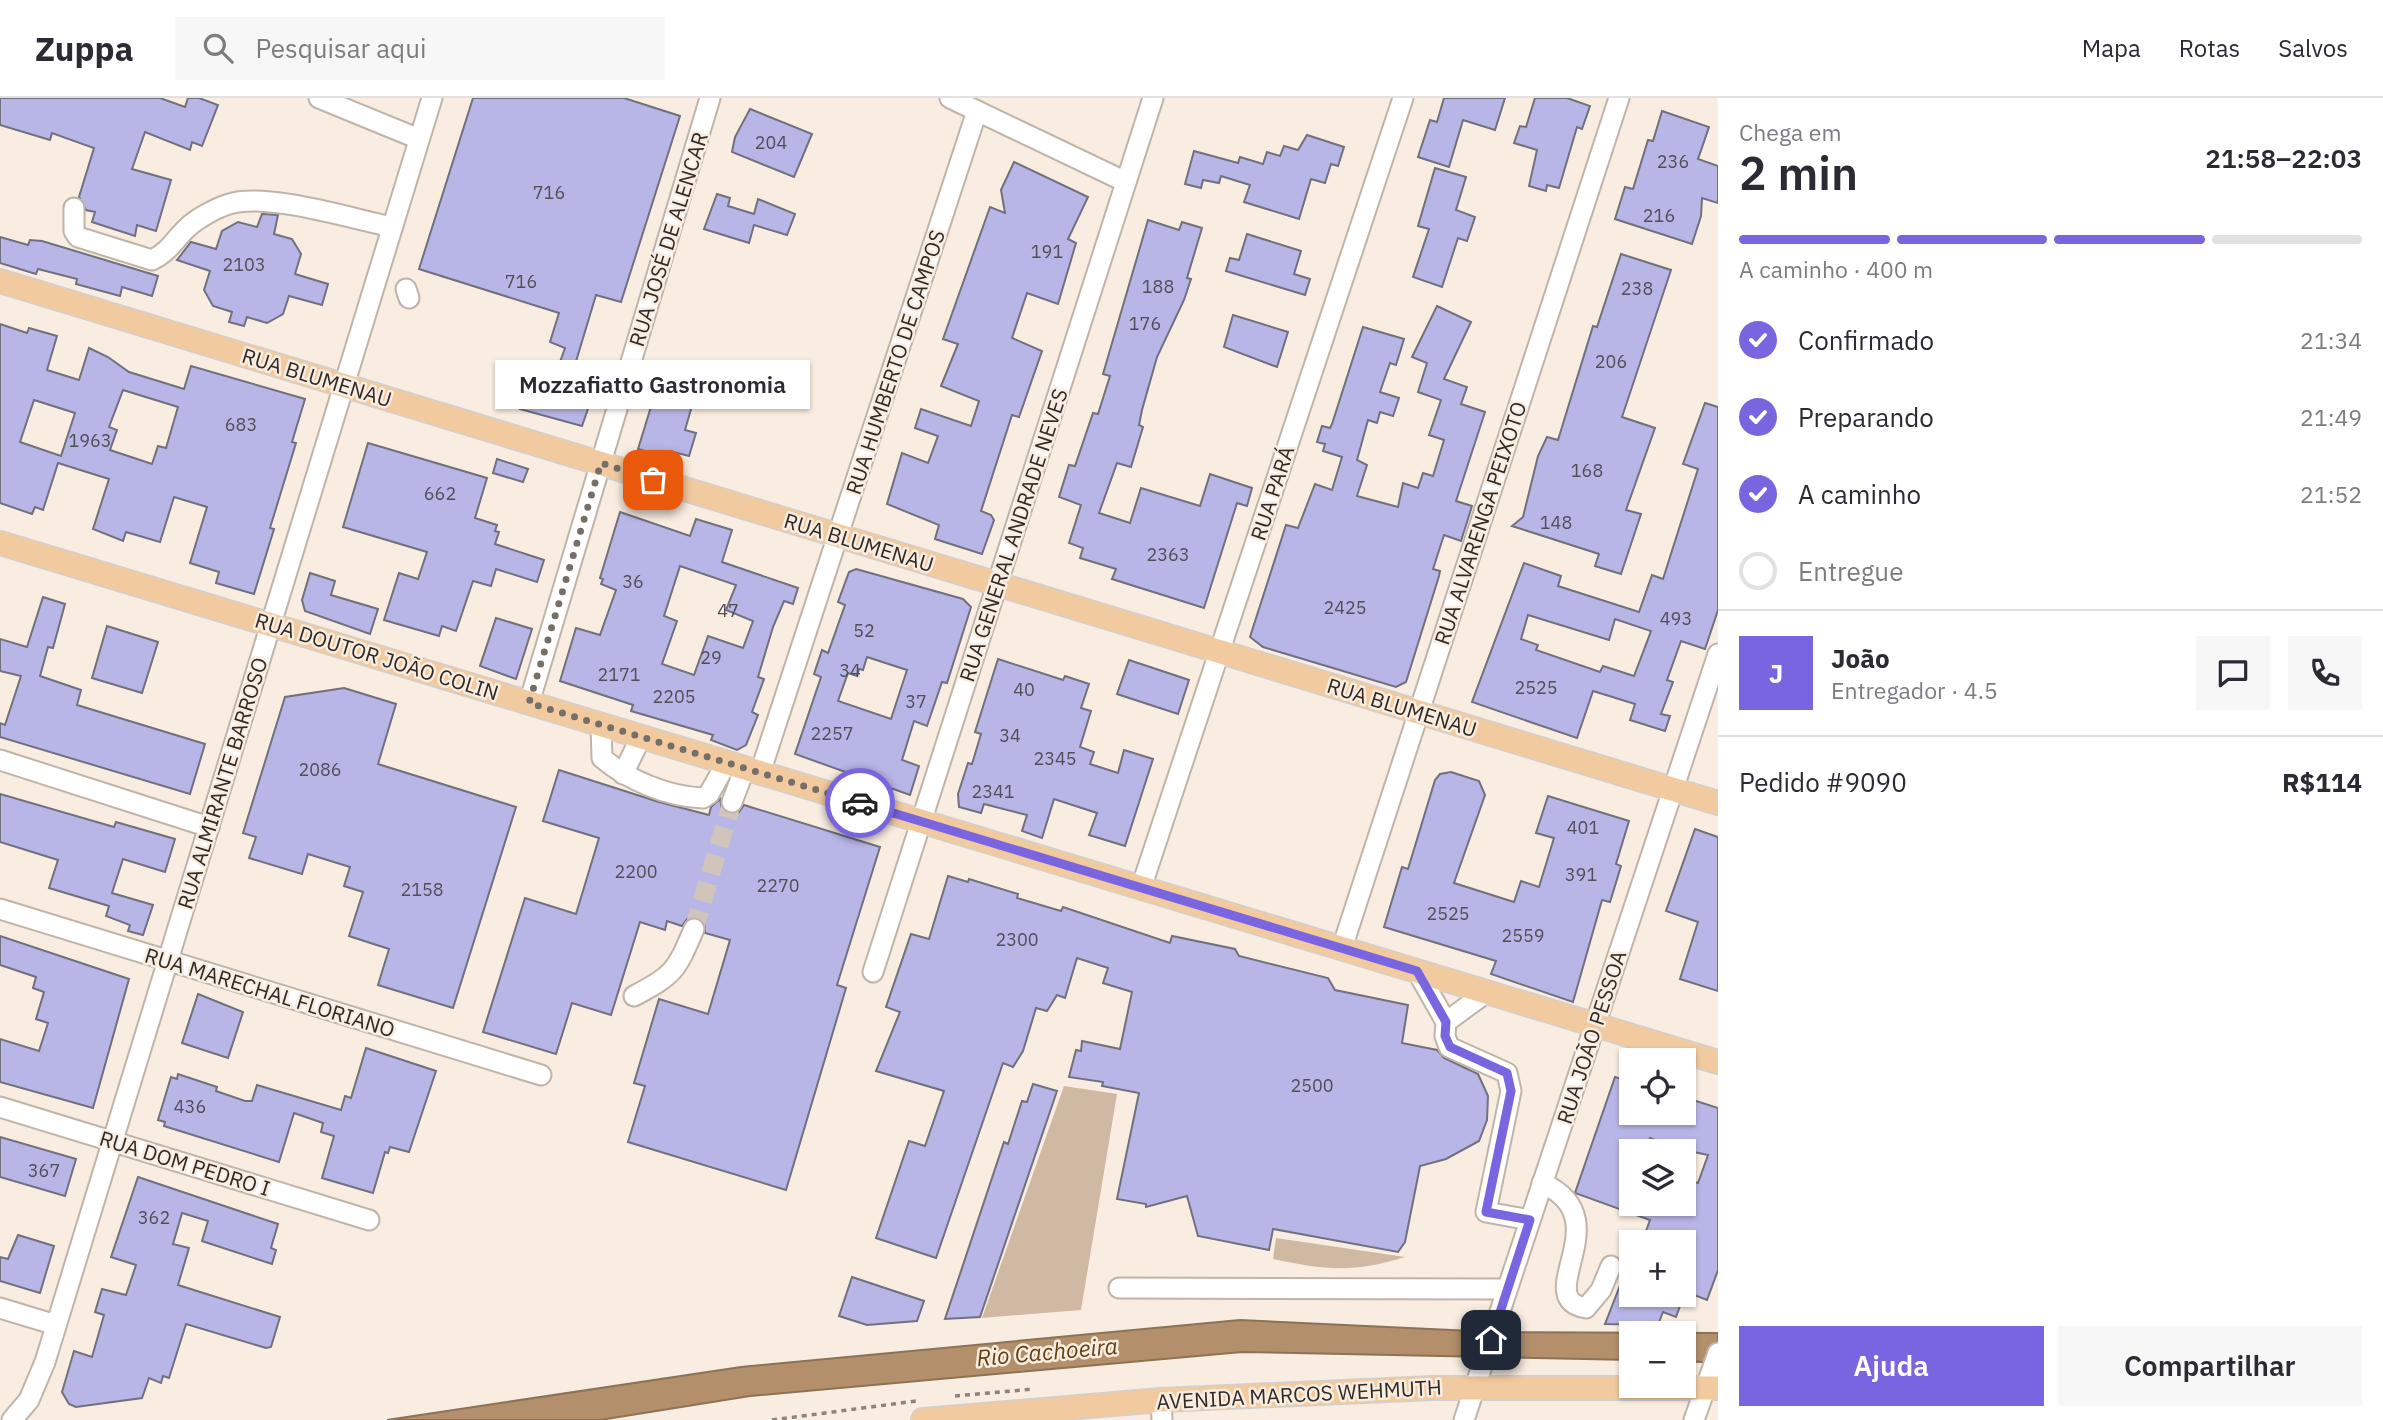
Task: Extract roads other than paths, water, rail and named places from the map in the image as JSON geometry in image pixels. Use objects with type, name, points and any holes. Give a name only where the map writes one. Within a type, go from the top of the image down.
[{"type":"main road","name":"RUA BLUMENAU","points":[[0,281],[1718,803]]},
{"type":"main road","name":"RUA DOUTOR JOÃO COLIN","points":[[0,542],[1718,1062]]},
{"type":"main road","name":"AVENIDA MARCOS WEHMUTH","points":[[936,1419],[1161,1410],[1475,1386],[1712,1388]]},
{"type":"street","points":[[319,98],[419,139]]},
{"type":"street","name":"RUA ALMIRANTE BARROSO","points":[[12,1420],[38,1383],[432,98]]},
{"type":"street","name":"RUA JOSÉ DE ALENCAR","points":[[529,703],[710,98]]},
{"type":"street","points":[[950,98],[1126,182]]},
{"type":"street","name":"RUA GENERAL ANDRADE NEVES","points":[[873,972],[1153,98]]},
{"type":"street","name":"RUA PARÁ","points":[[1141,888],[1403,98]]},
{"type":"street","name":"RUA ALVARENGA PEIXOTO","points":[[1342,948],[1619,98]]},
{"type":"street","name":"RUA HUMBERTO DE CAMPOS","points":[[744,768],[838,536],[977,111]]},
{"type":"street","points":[[74,208],[74,232],[78,237],[152,260],[163,255],[188,226],[230,204],[260,202],[319,211],[392,228]]},
{"type":"street","name":"RUA JOÃO PESSOA","points":[[1464,1420],[1718,654]]},
{"type":"street","points":[[601,724],[602,758],[623,775],[662,790],[703,798],[744,768]]},
{"type":"street","points":[[623,775],[642,737]]},
{"type":"street","points":[[0,760],[209,827]]},
{"type":"street","points":[[732,802],[744,768]]},
{"type":"street","name":"RUA MARECHAL FLORIANO","points":[[0,909],[541,1075]]},
{"type":"street","points":[[634,996],[666,979],[678,967],[694,929]]},
{"type":"street","points":[[1417,971],[1446,1022],[1445,1036],[1450,1047],[1507,1073],[1511,1091],[1486,1212],[1530,1220]]},
{"type":"street","points":[[1446,1022],[1487,992]]},
{"type":"street","name":"RUA DOM PEDRO I","points":[[0,1107],[369,1220]]},
{"type":"street","points":[[1542,1183],[1560,1191],[1573,1207],[1576,1239],[1566,1284],[1566,1296],[1570,1303],[1586,1308],[1592,1303],[1611,1266]]},
{"type":"street","points":[[1119,1289],[1507,1289]]},
{"type":"street","points":[[0,1308],[56,1325]]},
{"type":"street","points":[[1694,1420],[1712,1388],[1716,1359]]},
{"type":"water","name":"Rio Cachoeira","points":[[1240,1320],[1494,1332],[1619,1333],[1619,1360],[1242,1352],[750,1396],[600,1420],[387,1420],[741,1367]]},
{"type":"water","points":[[1696,1333],[1718,1333],[1718,1363],[1696,1362]]},
{"type":"tunnel","points":[[694,929],[732,802]]},
{"type":"place","name":"Mozzafiatto Gastronomia","points":[[653,480]]}]
